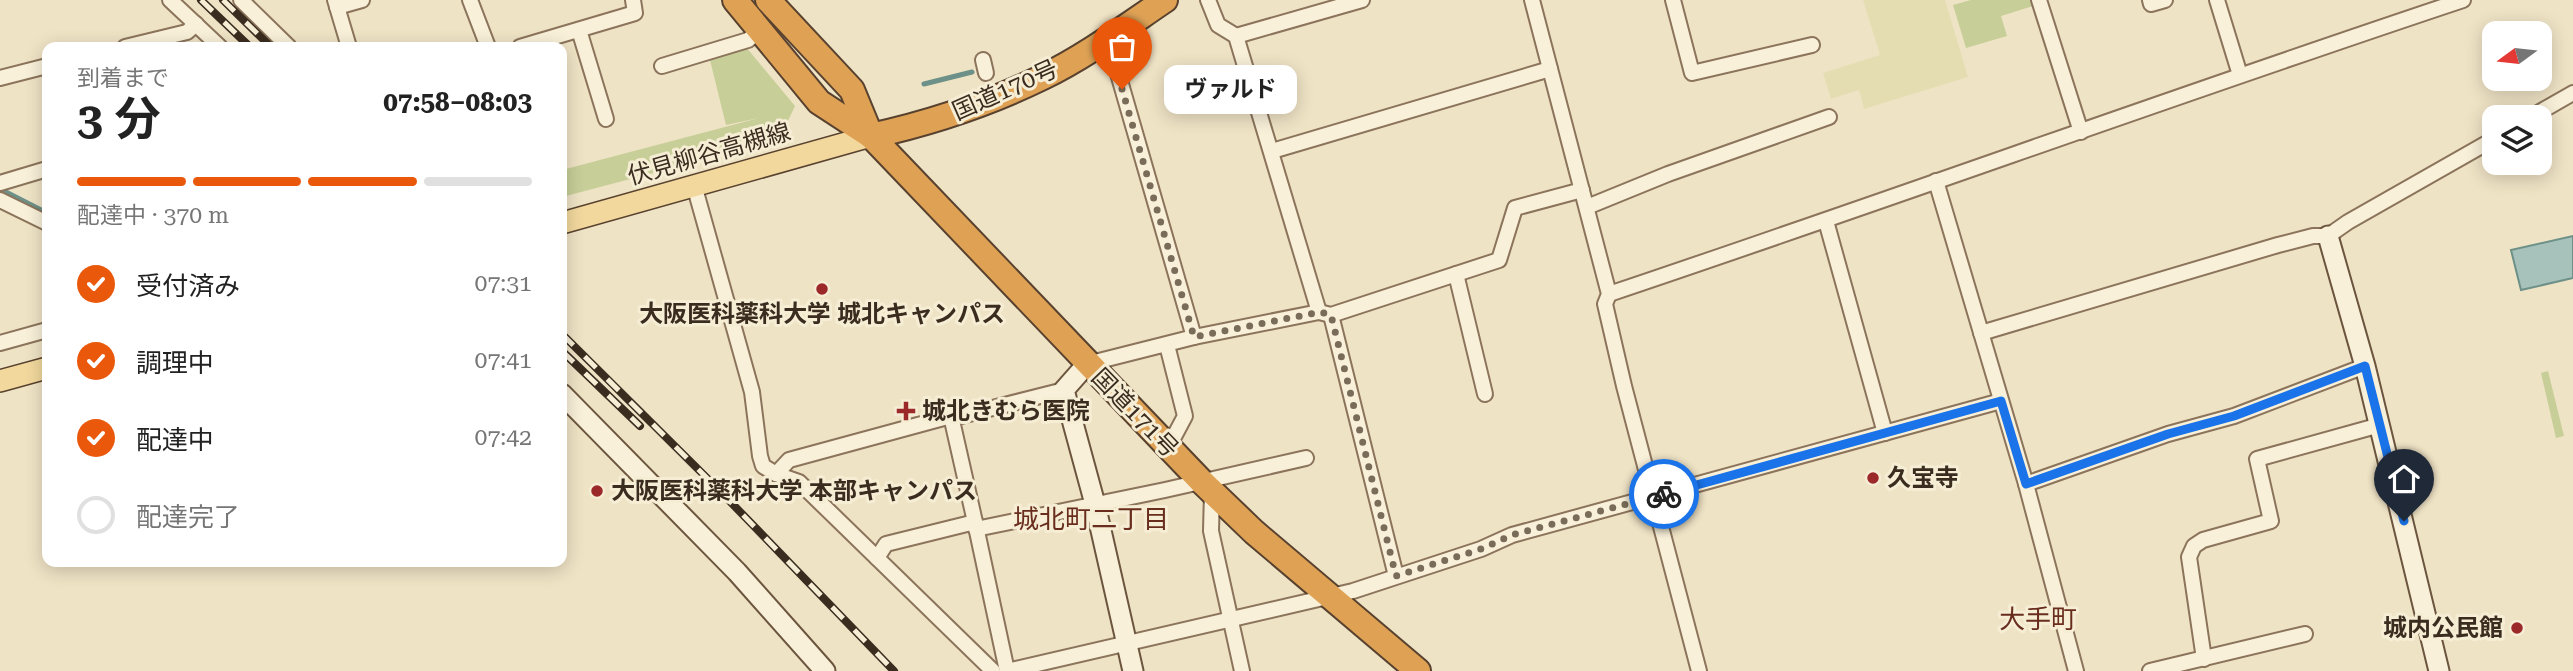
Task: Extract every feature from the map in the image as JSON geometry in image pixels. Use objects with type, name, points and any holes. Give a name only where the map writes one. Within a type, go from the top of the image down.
[{"type":"highway","name":"国道171号","points":[[735,0],[818,102],[871,136],[1168,448],[1254,532],[1419,671]]},
{"type":"highway","name":"国道171号","points":[[768,0],[852,90],[871,136]]},
{"type":"highway","name":"国道170号","points":[[871,136],[925,124],[1044,77],[1108,40],[1165,0]]},
{"type":"main road","name":"伏見柳谷高槻線","points":[[567,222],[871,136]]},
{"type":"main road","points":[[0,381],[42,369]]},
{"type":"street","points":[[170,0],[215,42]]},
{"type":"street","points":[[241,0],[284,42]]},
{"type":"street","points":[[347,42],[336,4],[362,0]]},
{"type":"street","points":[[470,0],[486,42]]},
{"type":"street","points":[[537,42],[635,13],[633,0]]},
{"type":"street","points":[[1236,36],[1362,0]]},
{"type":"street","points":[[1532,0],[1609,294],[1605,304],[1624,386],[1699,671]]},
{"type":"street","points":[[1673,0],[1692,73],[1812,45]]},
{"type":"street","points":[[2039,0],[2081,132]]},
{"type":"street","points":[[2150,0],[2151,4],[2165,0]]},
{"type":"street","points":[[2217,0],[2240,75]]},
{"type":"street","points":[[1609,294],[2463,0]]},
{"type":"street","points":[[1211,8],[1218,25],[1236,36],[1325,314],[1396,576]]},
{"type":"street","points":[[146,42],[187,32],[196,24]]},
{"type":"street","points":[[579,30],[606,119]]},
{"type":"street","points":[[662,66],[748,40],[760,30]]},
{"type":"street","points":[[1108,40],[1194,337]]},
{"type":"street","points":[[0,78],[42,67]]},
{"type":"street","points":[[1272,151],[1550,69]]},
{"type":"street","points":[[2552,105],[2573,93]]},
{"type":"street","points":[[1587,207],[1668,174],[1829,117]]},
{"type":"street","points":[[1981,333],[2278,245],[2313,236],[2328,236],[2482,146]]},
{"type":"street","points":[[0,183],[42,170]]},
{"type":"street","points":[[1936,181],[2026,484],[2076,671]]},
{"type":"street","points":[[694,185],[752,393],[763,466],[799,482],[993,671]]},
{"type":"street","points":[[776,474],[789,460],[951,416],[961,416],[1064,390],[1087,364],[1194,337],[1325,314],[1499,260],[1515,208],[1582,190]]},
{"type":"street","points":[[0,200],[42,221]]},
{"type":"street","points":[[1826,221],[1885,433]]},
{"type":"street","points":[[2328,236],[2365,366],[2439,671]]},
{"type":"street","points":[[1456,274],[1485,394]]},
{"type":"street","points":[[0,343],[42,331]]},
{"type":"street","points":[[1167,345],[1185,416],[1168,448]]},
{"type":"street","points":[[2026,484],[2168,434],[2234,416],[2365,366]]},
{"type":"street","points":[[1064,390],[1095,505],[1133,671]]},
{"type":"street","points":[[567,399],[737,572],[825,671]]},
{"type":"street","points":[[951,416],[1007,671],[1353,591],[1481,549],[1512,535],[2001,401]]},
{"type":"street","points":[[2204,659],[2189,557],[2194,546],[2203,540],[2271,521],[2257,459],[2380,425]]},
{"type":"street","points":[[877,558],[886,544],[1207,486],[1306,458]]},
{"type":"street","points":[[1207,486],[1211,531],[1242,671]]},
{"type":"street","points":[[2150,671],[2305,634]]},
{"type":"shaded area","points":[[1863,0],[1945,0],[1968,77],[1864,109],[1859,90],[1831,99],[1823,73],[1880,55]]},
{"type":"green space","points":[[1971,0],[2031,0],[2033,6],[2001,16],[2007,36],[1966,48],[1953,5]]},
{"type":"green space","points":[[746,47],[795,106],[784,129],[712,150],[657,172],[567,196],[567,169],[759,118],[726,125],[709,56]]},
{"type":"green space","points":[[2548,371],[2564,436],[2556,438],[2541,373]]},
{"type":"water","points":[[2573,236],[2573,278],[2521,290],[2511,250]]},
{"type":"waterway","points":[[924,84],[972,72]]},
{"type":"waterway","points":[[0,189],[42,210]]},
{"type":"railway","points":[[201,0],[245,42]]},
{"type":"railway","points":[[223,0],[266,42]]},
{"type":"railway","points":[[567,339],[718,489],[894,671]]},
{"type":"railway","points":[[567,356],[640,426]]},
{"type":"way so far","points":[[1122,89],[1194,337],[1320,312],[1331,315],[1396,576],[1481,549],[1512,535],[1664,494]]},
{"type":"place","name":"ヴァルド","points":[[1122,89]]},
{"type":"place","name":"大阪医科薬科大学 城北キャンパス","points":[[822,289]]},
{"type":"place","name":"城北きむら医院","points":[[906,411]]},
{"type":"place","name":"久宝寺","points":[[1873,478]]},
{"type":"place","name":"大阪医科薬科大学 本部キャンパス","points":[[597,491]]},
{"type":"place","name":"城内公民館","points":[[2517,628]]},
{"type":"district","name":"城北町二丁目","points":[[1091,519]]},
{"type":"district","name":"大手町","points":[[2038,619]]},
{"type":"route","points":[[1664,494],[2001,401],[2026,484],[2168,434],[2234,416],[2365,366],[2404,521]]}]
